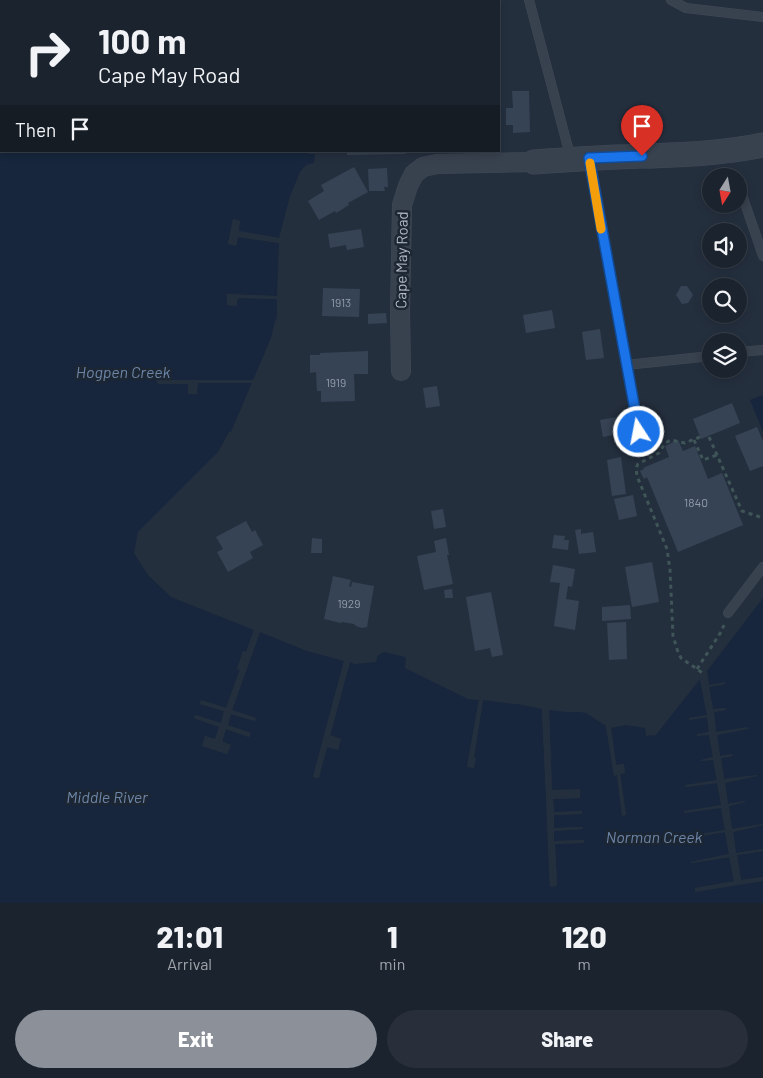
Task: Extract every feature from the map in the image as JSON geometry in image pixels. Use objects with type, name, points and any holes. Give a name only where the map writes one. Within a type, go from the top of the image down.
[{"type":"street","name":"Cape May Road","points":[[401,371],[402,205],[414,174],[423,167],[437,164],[534,162],[703,154],[763,146]]},
{"type":"lane","points":[[529,0],[580,159],[639,432]]},
{"type":"lane","points":[[671,0],[686,8],[763,17]]},
{"type":"lane","points":[[748,212],[763,256]]},
{"type":"lane","points":[[747,351],[763,350]]},
{"type":"lane","points":[[626,365],[702,357]]},
{"type":"lane","points":[[728,613],[763,567]]},
{"type":"path","points":[[700,437],[685,442],[671,440],[665,443],[659,453],[638,464],[636,468],[637,476],[667,549],[670,570],[673,636],[681,658],[704,674]]},
{"type":"path","points":[[709,437],[742,511],[763,518]]},
{"type":"path","points":[[694,440],[703,460],[717,455]]},
{"type":"path","points":[[698,669],[721,632],[728,613]]},
{"type":"water","points":[[0,152],[309,152],[308,154],[315,154],[314,163],[306,165],[300,172],[290,196],[279,238],[238,231],[240,221],[233,219],[228,244],[236,246],[238,237],[279,243],[277,296],[227,294],[227,305],[236,306],[239,298],[277,299],[277,318],[271,338],[231,432],[229,432],[218,452],[138,532],[134,553],[148,575],[171,597],[254,630],[246,652],[243,651],[237,669],[240,669],[226,708],[201,700],[200,704],[224,711],[221,723],[195,715],[194,718],[219,727],[215,739],[205,736],[202,746],[227,754],[230,745],[222,742],[226,729],[249,737],[250,733],[227,725],[231,714],[255,721],[256,718],[232,710],[260,632],[307,651],[344,661],[313,777],[319,778],[327,747],[338,749],[341,739],[330,736],[350,662],[354,664],[376,662],[378,655],[384,652],[405,657],[405,668],[468,699],[479,700],[467,766],[474,768],[483,700],[542,709],[550,886],[557,886],[555,844],[583,843],[583,840],[554,841],[554,831],[582,829],[583,827],[554,828],[554,815],[582,814],[582,811],[554,812],[553,799],[580,798],[580,790],[552,790],[549,710],[586,713],[606,726],[614,775],[617,775],[622,815],[626,815],[620,773],[625,773],[624,764],[616,765],[611,728],[626,725],[645,728],[646,736],[655,736],[700,679],[707,715],[690,718],[690,720],[707,717],[709,732],[697,734],[697,736],[709,734],[713,757],[701,760],[713,759],[717,781],[686,785],[686,787],[718,783],[721,805],[684,812],[721,807],[725,830],[689,836],[690,838],[725,832],[729,854],[691,862],[730,857],[734,882],[695,888],[695,891],[763,881],[763,903],[0,903]]},
{"type":"water","points":[[762,395],[763,398],[763,432],[750,400]]},
{"type":"water","name":"Norman Creek","points":[[763,598],[763,824],[732,829],[728,806],[745,801],[728,804],[725,782],[757,775],[724,779],[721,758],[732,756],[732,754],[720,756],[717,735],[748,728],[716,733],[714,712],[725,710],[726,708],[713,709],[709,687],[725,683],[709,685],[707,671]]},
{"type":"water","name":"Norman Creek","points":[[763,825],[763,849],[736,853],[733,832]]},
{"type":"water","name":"Norman Creek","points":[[763,851],[763,877],[741,880],[737,855]]},
{"type":"pier","points":[[233,219],[240,221],[239,231],[279,238],[279,243],[238,237],[236,246],[228,244]]},
{"type":"pier","points":[[227,294],[277,296],[277,299],[239,298],[237,306],[227,305]]},
{"type":"pier","points":[[156,380],[256,380],[255,383],[198,383],[197,394],[188,394],[188,384],[158,384]]},
{"type":"pier","points":[[254,630],[256,631],[248,653],[244,654],[240,667],[242,670],[217,740],[215,742],[206,739],[205,744],[226,751],[227,746],[220,744],[219,741],[258,631],[260,632],[232,710],[256,718],[255,721],[231,714],[228,725],[251,733],[249,737],[226,729],[222,741],[231,745],[227,754],[202,746],[205,736],[215,739],[219,727],[194,718],[195,715],[221,723],[224,711],[200,704],[201,700],[226,708],[240,670],[237,669],[243,651],[246,652]]},
{"type":"pier","points":[[344,661],[350,662],[330,735],[341,739],[338,750],[327,747],[318,778],[313,777]],"holes":[[[347,662],[327,735],[329,738],[338,740],[336,747],[325,745],[316,775]]]},
{"type":"pier","points":[[707,671],[709,685],[725,682],[725,684],[709,687],[713,709],[726,708],[726,710],[714,712],[716,732],[748,727],[748,729],[717,735],[720,756],[732,754],[733,756],[721,758],[724,779],[757,775],[725,783],[728,804],[745,801],[729,806],[732,829],[763,824],[733,832],[736,853],[763,849],[763,851],[737,855],[741,880],[763,877],[763,881],[695,892],[695,888],[734,881],[729,857],[691,863],[729,854],[725,832],[690,838],[689,836],[725,830],[721,808],[684,813],[684,811],[721,805],[717,783],[686,787],[685,785],[717,780],[713,760],[701,761],[713,757],[709,735],[696,735],[709,732],[707,717],[689,720],[689,718],[707,715],[700,679],[702,677],[736,883],[739,882],[704,673]]},
{"type":"pier","points":[[479,700],[483,700],[474,768],[467,767]]},
{"type":"pier","points":[[542,709],[544,709],[552,884],[554,884],[551,799],[553,797],[578,796],[577,792],[552,793],[550,791],[546,709],[549,710],[552,790],[580,789],[580,798],[553,799],[554,812],[582,811],[582,814],[554,815],[554,828],[583,827],[583,829],[554,831],[554,841],[584,840],[584,843],[555,844],[557,886],[550,887]]},
{"type":"pier","points":[[606,726],[611,728],[616,765],[624,764],[625,773],[620,774],[626,815],[622,816],[617,775],[614,776]]},
{"type":"building","points":[[512,91],[529,91],[530,132],[513,133],[513,125],[506,125],[506,108],[513,108]]},
{"type":"building","points":[[347,152],[406,152],[406,154],[347,155]]},
{"type":"building","points":[[354,167],[368,192],[348,203],[349,205],[336,213],[335,211],[319,220],[308,201],[324,191],[321,185]]},
{"type":"building","points":[[387,168],[388,187],[384,187],[385,191],[369,191],[368,169]]},
{"type":"building","points":[[361,229],[364,247],[347,250],[346,245],[330,248],[328,234]]},
{"type":"building","points":[[681,286],[687,286],[693,295],[688,303],[682,304],[676,295]]},
{"type":"building","points":[[323,288],[360,289],[359,317],[322,316]]},
{"type":"building","points":[[552,310],[555,328],[526,333],[523,315]]},
{"type":"building","points":[[386,313],[387,323],[368,324],[368,314]]},
{"type":"building","points":[[600,329],[604,358],[586,360],[582,332]]},
{"type":"building","points":[[368,351],[368,374],[354,374],[355,401],[321,402],[321,391],[317,391],[316,372],[310,373],[310,355]]},
{"type":"building","points":[[437,386],[440,406],[426,408],[423,388]]},
{"type":"building","points":[[732,403],[740,423],[701,439],[693,419]]},
{"type":"building","points":[[617,417],[619,434],[603,437],[600,420]]},
{"type":"building","points":[[757,427],[763,441],[763,466],[750,471],[735,436]]},
{"type":"building","points":[[678,440],[683,451],[695,446],[708,479],[722,473],[743,525],[678,552],[647,477],[644,479],[640,471],[669,457],[665,446]]},
{"type":"building","points":[[621,457],[626,494],[612,496],[607,460]]},
{"type":"building","points":[[633,495],[637,516],[619,520],[614,499]]},
{"type":"building","points":[[443,509],[446,527],[434,529],[431,511]]},
{"type":"building","points":[[246,521],[252,532],[255,530],[263,545],[250,552],[253,558],[228,572],[217,552],[223,549],[216,537]]},
{"type":"building","points":[[581,529],[581,534],[593,532],[596,552],[579,554],[575,530]]},
{"type":"building","points":[[554,535],[565,536],[564,540],[569,540],[568,550],[552,548]]},
{"type":"building","points":[[312,538],[322,539],[322,553],[311,553]]},
{"type":"building","points":[[446,538],[449,555],[447,555],[453,584],[424,590],[417,556],[436,552],[434,541]]},
{"type":"building","points":[[652,562],[659,602],[632,607],[625,567]]},
{"type":"building","points":[[553,565],[575,569],[572,587],[568,586],[566,599],[579,601],[575,630],[554,626],[560,583],[550,582]]},
{"type":"building","points":[[333,576],[351,580],[349,586],[351,587],[352,582],[374,586],[367,627],[362,628],[354,624],[324,619]]},
{"type":"building","points":[[452,589],[453,598],[445,598],[444,590]]},
{"type":"building","points":[[491,592],[503,655],[492,657],[490,648],[475,651],[466,597]]},
{"type":"building","points":[[630,605],[631,619],[602,621],[602,607]]},
{"type":"building","points":[[626,622],[627,659],[609,660],[607,623]]},
{"type":"slow traffic","points":[[590,163],[601,229]]},
{"type":"route","points":[[639,432],[589,158],[642,156]]},
{"type":"water label","name":"Hogpen Creek","points":[[123,371]]},
{"type":"water label","name":"Middle River","points":[[107,796]]}]
